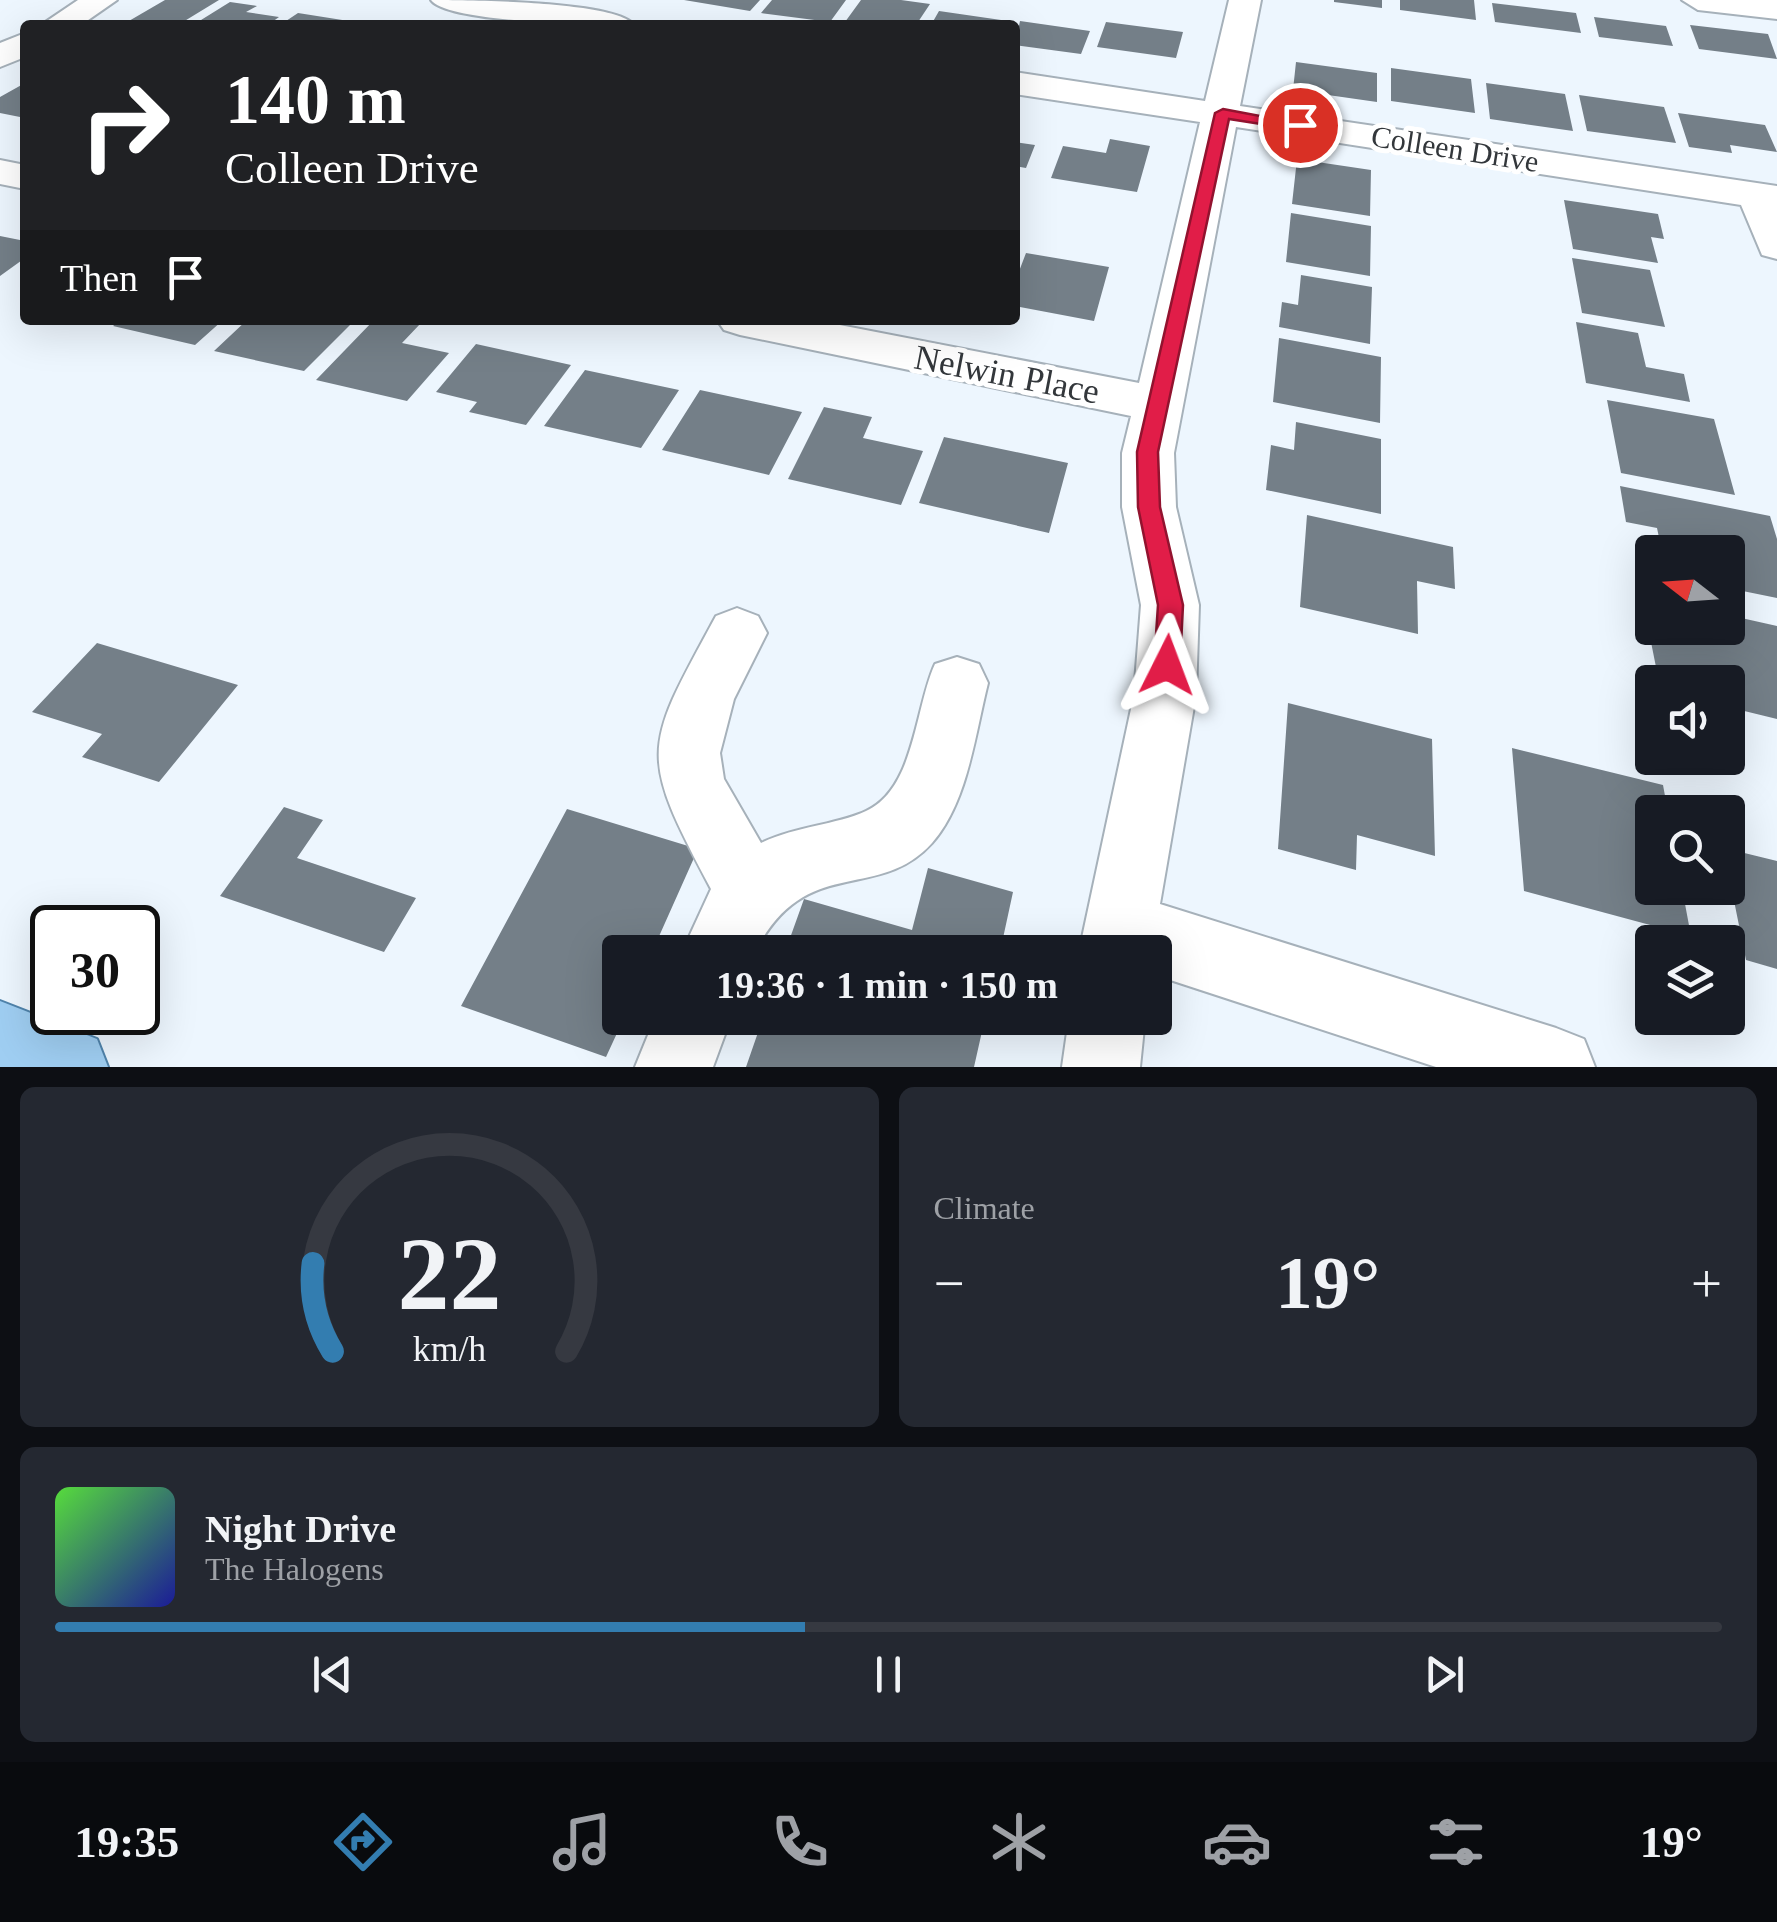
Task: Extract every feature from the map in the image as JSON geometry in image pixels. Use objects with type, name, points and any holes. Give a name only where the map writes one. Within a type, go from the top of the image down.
[{"type":"main road","points":[[0,1040],[69,1067]]},
{"type":"street","points":[[66,20],[101,0]]},
{"type":"street","points":[[448,0],[584,20]]},
{"type":"street","points":[[1117,935],[1165,695],[1170,605],[1149,507],[1148,452],[1246,0]]},
{"type":"street","points":[[1698,0],[1777,9]]},
{"type":"street","name":"Colleen Drive","points":[[1020,84],[1767,197]]},
{"type":"street","points":[[1767,197],[1777,246]]},
{"type":"street","name":"Nelwin Place","points":[[765,325],[1157,404]]},
{"type":"street","points":[[737,632],[694,721],[688,745],[689,774],[749,890]]},
{"type":"street","points":[[726,935],[749,890],[786,862],[876,842],[908,819],[924,793],[957,683]]},
{"type":"street","points":[[1172,956],[1556,1067]]},
{"type":"street","points":[[674,1067],[686,1035]]},
{"type":"street","points":[[1101,1067],[1105,1035]]},
{"type":"building","points":[[165,0],[219,0],[186,20],[131,20]]},
{"type":"building","points":[[684,0],[760,0],[750,11]]},
{"type":"building","points":[[772,0],[846,0],[831,20],[761,13]]},
{"type":"building","points":[[861,0],[930,4],[919,20],[846,20]]},
{"type":"building","points":[[1382,0],[1382,8],[1334,2]]},
{"type":"building","points":[[1400,0],[1474,0],[1476,20],[1400,10]]},
{"type":"building","points":[[230,2],[257,6],[246,12],[279,17],[275,20],[201,20]]},
{"type":"building","points":[[1492,3],[1576,13],[1581,33],[1495,22]]},
{"type":"building","points":[[939,11],[1001,20],[934,20]]},
{"type":"building","points":[[298,13],[342,20],[288,20]]},
{"type":"building","points":[[1594,17],[1666,26],[1673,46],[1599,37]]},
{"type":"building","points":[[1020,21],[1090,31],[1081,54],[1020,46]]},
{"type":"building","points":[[1106,22],[1183,32],[1176,58],[1097,47]]},
{"type":"building","points":[[1690,25],[1768,34],[1777,59],[1699,49]]},
{"type":"building","points":[[1296,62],[1377,73],[1377,102],[1293,90]]},
{"type":"building","points":[[1391,68],[1471,79],[1475,113],[1391,101]]},
{"type":"building","points":[[1486,83],[1565,94],[1573,131],[1490,119]]},
{"type":"building","points":[[20,86],[20,117],[0,113],[0,97]]},
{"type":"building","points":[[1579,95],[1664,107],[1676,143],[1587,131]]},
{"type":"building","points":[[1678,113],[1765,125],[1777,152],[1730,145],[1732,153],[1689,147]]},
{"type":"building","points":[[1110,139],[1150,146],[1137,192],[1051,178],[1063,146],[1106,153]]},
{"type":"building","points":[[1020,143],[1035,145],[1026,168],[1020,167]]},
{"type":"building","points":[[1297,159],[1371,170],[1370,216],[1292,204]]},
{"type":"building","points":[[1564,200],[1658,214],[1664,239],[1651,237],[1658,263],[1573,249]]},
{"type":"building","points":[[1291,213],[1371,226],[1370,276],[1286,262]]},
{"type":"building","points":[[0,236],[20,240],[20,262],[0,276]]},
{"type":"building","points":[[1026,253],[1109,267],[1094,321],[1020,307],[1020,269]]},
{"type":"building","points":[[1572,258],[1650,270],[1665,327],[1582,313]]},
{"type":"building","points":[[1301,275],[1372,287],[1370,344],[1279,327],[1282,302],[1298,305]]},
{"type":"building","points":[[1576,322],[1638,333],[1646,367],[1684,374],[1690,402],[1586,383]]},
{"type":"building","points":[[114,325],[217,325],[195,345]]},
{"type":"building","points":[[242,325],[350,325],[304,371],[214,351]]},
{"type":"building","points":[[369,325],[419,325],[402,343],[449,353],[407,401],[316,380]]},
{"type":"building","points":[[1279,338],[1381,357],[1380,423],[1273,402]]},
{"type":"building","points":[[476,344],[571,365],[526,425],[469,412],[477,402],[436,392]]},
{"type":"building","points":[[585,370],[679,390],[641,448],[544,426]]},
{"type":"building","points":[[700,390],[802,412],[769,475],[662,450]]},
{"type":"building","points":[[1607,400],[1714,419],[1735,495],[1621,473]]},
{"type":"building","points":[[824,407],[872,417],[863,438],[923,451],[901,505],[788,479]]},
{"type":"building","points":[[1296,422],[1381,439],[1381,514],[1266,490],[1271,445],[1294,450]]},
{"type":"building","points":[[944,437],[1068,463],[1049,533],[919,503]]},
{"type":"building","points":[[1620,486],[1770,516],[1777,539],[1777,598],[1745,591],[1745,535],[1658,535],[1657,528],[1626,522]]},
{"type":"building","points":[[1307,515],[1453,547],[1455,589],[1417,581],[1418,634],[1300,607]]},
{"type":"building","points":[[1745,619],[1777,626],[1777,719],[1745,711],[1745,665],[1656,665],[1652,645],[1745,645]]},
{"type":"building","points":[[97,643],[238,685],[159,782],[82,757],[102,734],[32,712]]},
{"type":"building","points":[[1288,703],[1432,739],[1435,856],[1357,835],[1356,870],[1278,849]]},
{"type":"building","points":[[1512,748],[1663,785],[1665,795],[1635,795],[1635,905],[1685,905],[1689,925],[1650,925],[1524,891]]},
{"type":"building","points":[[284,807],[323,820],[297,858],[416,898],[384,952],[220,896]]},
{"type":"building","points":[[567,809],[698,849],[660,935],[602,935],[602,1035],[616,1035],[606,1057],[461,1006]]},
{"type":"building","points":[[1745,853],[1777,861],[1777,969],[1746,960],[1745,925],[1739,925],[1735,905],[1745,905]]},
{"type":"building","points":[[928,868],[1013,892],[1004,935],[791,935],[804,899],[912,930]]},
{"type":"building","points":[[757,1035],[981,1035],[974,1067],[746,1067]]},
{"type":"route","points":[[1167,665],[1170,605],[1149,507],[1148,452],[1223,113],[1300,125]]}]
